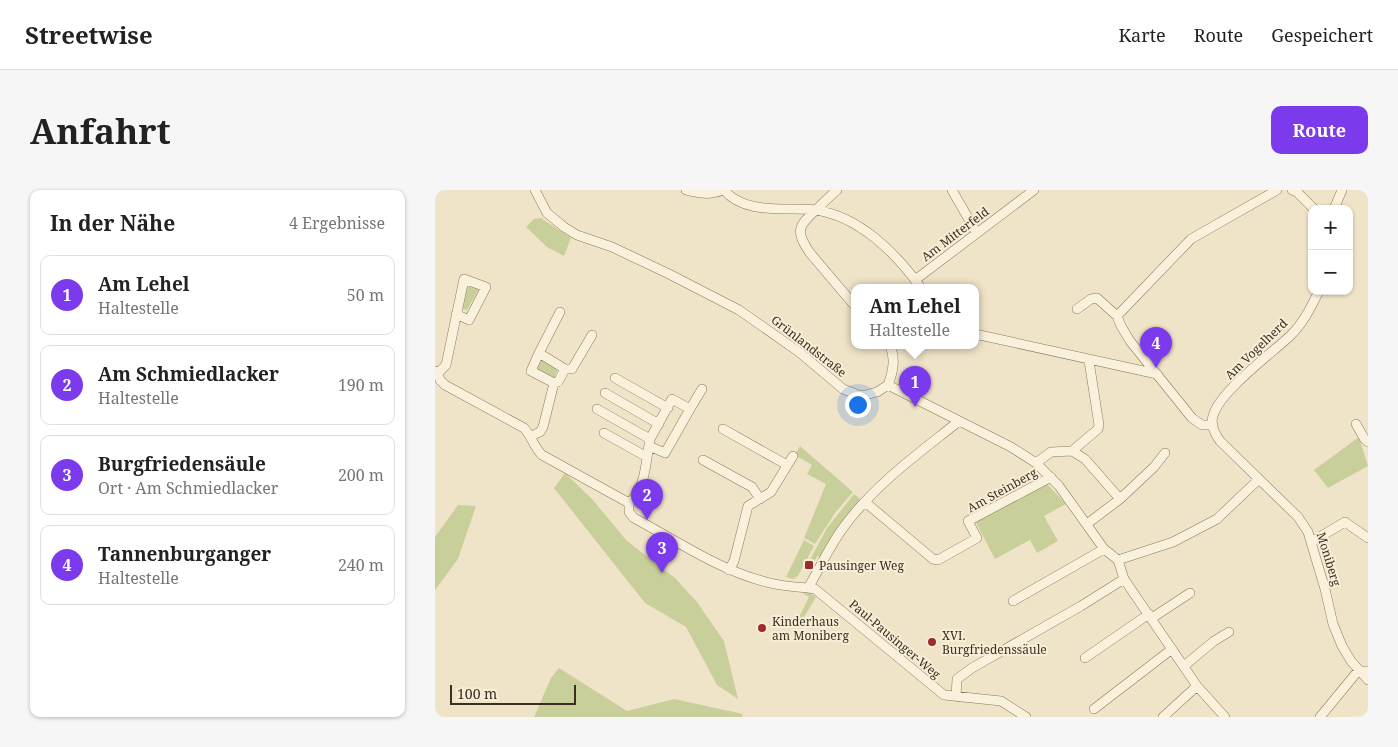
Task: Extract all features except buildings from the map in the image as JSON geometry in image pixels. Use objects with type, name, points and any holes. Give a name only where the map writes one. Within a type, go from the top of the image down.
[{"type":"street","name":"Grünlandstraße","points":[[535,190],[547,213],[564,227],[669,274],[739,310],[799,352],[843,389],[861,396],[877,392],[887,385]]},
{"type":"street","points":[[687,190],[700,194],[714,194],[724,190],[729,196],[750,206],[815,210],[845,220],[866,231],[893,254],[918,284]]},
{"type":"street","points":[[837,190],[807,217],[801,226],[801,234],[804,244],[851,301]]},
{"type":"street","points":[[952,190],[976,232]]},
{"type":"street","name":"Am Mitterfeld","points":[[915,280],[1034,190]]},
{"type":"street","points":[[1117,316],[1191,240],[1277,190]]},
{"type":"street","points":[[1292,190],[1297,192],[1310,205]]},
{"type":"street","points":[[1335,205],[1342,190]]},
{"type":"street","points":[[456,314],[469,320],[487,286],[463,279],[456,314],[446,365],[443,370],[437,372],[440,380],[445,385],[525,428],[536,448],[542,454],[629,503]]},
{"type":"street","name":"Am Vogelherd","points":[[1213,425],[1213,416],[1221,402],[1237,383],[1291,335],[1308,313],[1317,295]]},
{"type":"street","points":[[1077,309],[1091,299],[1097,298],[1117,316],[1130,341],[1192,418],[1202,425],[1213,425]]},
{"type":"street","points":[[554,383],[531,371],[560,312]]},
{"type":"street","points":[[539,354],[565,369],[572,369],[593,335]]},
{"type":"street","points":[[979,335],[1157,374]]},
{"type":"street","points":[[892,349],[894,365],[887,385],[1011,447],[1036,463],[1051,478],[1072,502],[1104,549],[1118,560],[1125,578],[1197,686],[1225,717]]},
{"type":"street","points":[[1072,451],[1098,429],[1099,424],[1089,360]]},
{"type":"street","points":[[531,436],[540,432],[543,427],[554,383],[558,382],[565,369]]},
{"type":"street","points":[[615,378],[668,408]]},
{"type":"street","points":[[597,409],[665,453],[702,389]]},
{"type":"street","points":[[605,393],[659,424]]},
{"type":"street","points":[[629,503],[636,498],[639,492],[649,442],[672,399],[690,409]]},
{"type":"street","points":[[629,503],[629,512],[635,518],[729,570],[766,582],[808,588],[829,548],[843,527],[865,502],[888,478],[959,421]]},
{"type":"street","points":[[1356,424],[1368,442]]},
{"type":"street","name":"Moniberg","points":[[1213,425],[1214,433],[1220,441],[1298,517],[1308,532],[1333,624],[1342,646],[1368,680]]},
{"type":"street","points":[[723,429],[787,465]]},
{"type":"street","points":[[604,433],[647,457]]},
{"type":"street","points":[[1036,463],[1051,452],[1072,451],[1085,459],[1120,499]]},
{"type":"street","points":[[1087,524],[1120,499],[1154,467],[1165,453]]},
{"type":"street","points":[[729,570],[734,561],[748,506],[771,492],[793,456]]},
{"type":"street","points":[[703,460],[752,487],[760,499]]},
{"type":"street","name":"Am Steinberg","points":[[865,502],[933,559],[938,560],[977,538],[968,521],[1051,478]]},
{"type":"street","points":[[1118,560],[1173,542],[1217,519],[1259,479]]},
{"type":"street","points":[[1311,542],[1346,520],[1368,538]]},
{"type":"street","points":[[1013,601],[1104,549]]},
{"type":"street","points":[[956,697],[957,679],[972,668],[1081,606],[1125,578]]},
{"type":"street","name":"Paul-Pausinger-Weg","points":[[808,588],[815,590],[943,695],[1001,701],[1026,717]]},
{"type":"street","points":[[1085,658],[1190,593]]},
{"type":"street","points":[[1184,666],[1214,641],[1229,632]]},
{"type":"street","points":[[1093,709],[1172,649]]},
{"type":"street","points":[[1320,717],[1363,671]]},
{"type":"street","points":[[1163,717],[1197,686]]},
{"type":"green space","points":[[541,218],[571,238],[564,256],[547,247],[526,227],[534,219]]},
{"type":"green space","points":[[466,286],[479,289],[467,310],[461,308]]},
{"type":"green space","points":[[542,360],[558,369],[554,378],[537,369]]},
{"type":"green space","points":[[1359,437],[1368,466],[1328,488],[1314,470]]},
{"type":"green space","points":[[800,446],[853,492],[835,513],[815,544],[804,538],[826,484],[807,474],[812,465],[795,455]]},
{"type":"green space","points":[[565,473],[592,499],[627,541],[675,578],[697,602],[724,641],[738,699],[717,685],[686,627],[645,603],[554,488]]},
{"type":"green space","points":[[1047,484],[1066,504],[1044,516],[1058,541],[1037,553],[1030,540],[995,559],[975,521]]},
{"type":"green space","points":[[854,494],[861,500],[835,532],[821,557],[817,556],[811,569],[806,567],[827,528]]},
{"type":"green space","points":[[458,505],[476,506],[458,559],[435,590],[435,537]]},
{"type":"green space","points":[[804,540],[814,546],[798,576],[793,579],[786,577]]},
{"type":"green space","points":[[803,591],[812,592],[811,594],[816,597],[803,619],[799,617],[809,597]]},
{"type":"green space","points":[[559,668],[627,711],[674,699],[743,714],[742,717],[534,717],[551,678]]},
{"type":"place","name":"Tannenburganger","points":[[1156,368]]},
{"type":"place","name":"Am Lehel","points":[[915,407]]},
{"type":"place","name":"Am Schmiedlacker","points":[[647,520]]},
{"type":"place","name":"Pausinger Weg","points":[[809,565]]},
{"type":"place","name":"Burgfriedensäule","points":[[662,573]]},
{"type":"place","name":"Kinderhaus am Moniberg","points":[[762,628]]},
{"type":"place","name":"XVI. Burgfriedenssäule","points":[[932,642]]}]
